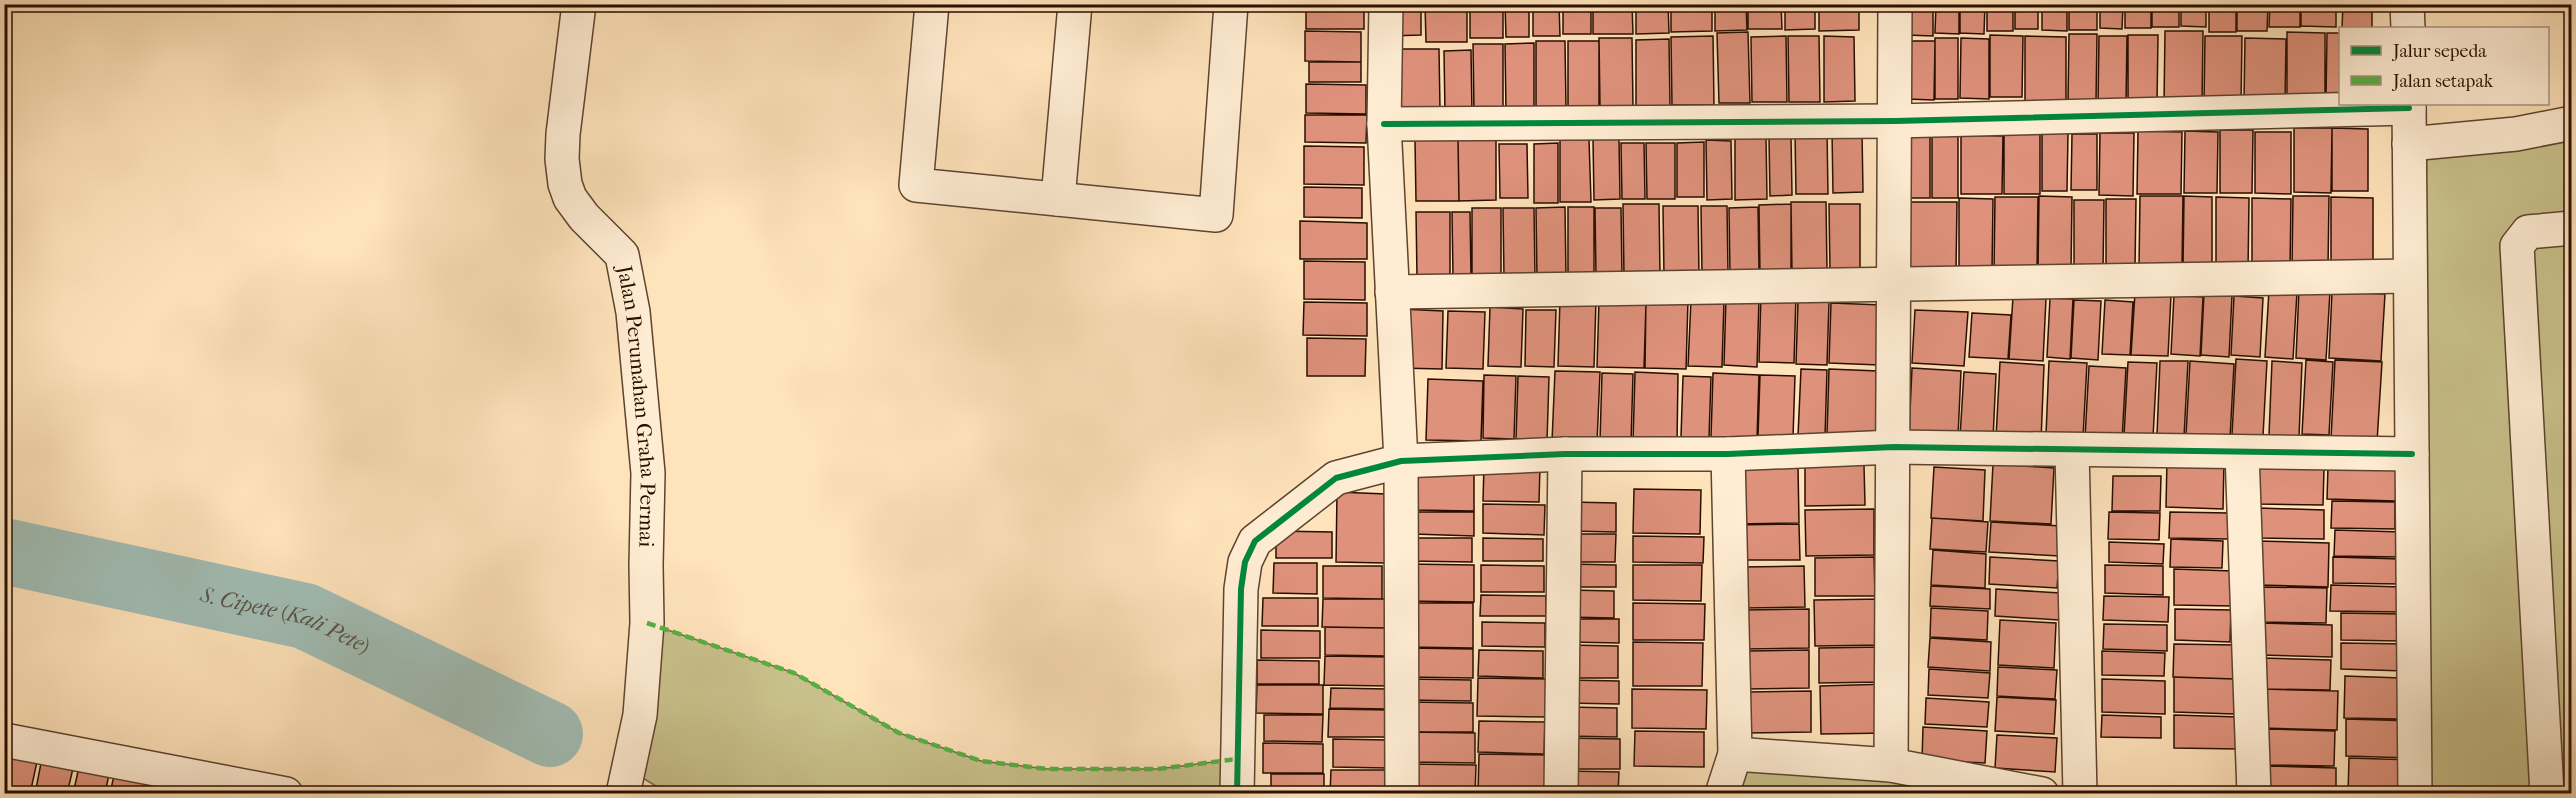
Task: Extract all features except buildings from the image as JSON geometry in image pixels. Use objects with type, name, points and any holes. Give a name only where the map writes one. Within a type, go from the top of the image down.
[{"type":"street","name":"Jalan Perumahan Graha Permai","points":[[579,4],[562,159],[565,184],[570,198],[584,218],[622,255],[630,291],[648,473],[647,622],[640,715],[623,794]]},
{"type":"street","points":[[932,4],[916,185],[1216,214],[1231,4]]},
{"type":"street","points":[[1058,199],[1075,4]]},
{"type":"street","points":[[1386,4],[1384,124],[1401,460],[1402,794]]},
{"type":"street","points":[[1891,765],[1895,4]]},
{"type":"street","points":[[2407,4],[2408,27]]},
{"type":"street","points":[[1384,124],[1895,121],[2409,106],[2415,794]]},
{"type":"street","points":[[2409,144],[2516,134],[2571,123]]},
{"type":"street","points":[[2547,794],[2517,246],[2528,232],[2571,228]]},
{"type":"street","points":[[1392,292],[1894,286],[2410,276]]},
{"type":"street","points":[[1237,794],[1241,574],[1248,552],[1255,541],[1336,478],[1401,460],[1565,454],[1728,454],[1894,447],[2412,454]]},
{"type":"street","points":[[2072,450],[2080,794]]},
{"type":"street","points":[[2242,452],[2254,794]]},
{"type":"street","points":[[1561,794],[1565,454]]},
{"type":"street","points":[[1722,794],[1735,754],[1728,454]]},
{"type":"street","points":[[4,740],[285,794]]},
{"type":"street","points":[[1735,754],[1891,765],[2042,794]]},
{"type":"shaded area","points":[[2571,123],[2571,793],[2415,793],[2409,144]]},
{"type":"shaded area","points":[[647,623],[794,673],[899,733],[981,761],[1047,769],[1158,769],[1237,759],[1237,794],[669,794],[628,769]]},
{"type":"shaded area","points":[[1735,754],[2043,794],[1722,794]]},
{"type":"waterway","name":"S. Cipete (Kali Pete)","points":[[4,551],[305,616],[550,734]]},
{"type":"marked path","points":[[647,623],[794,673],[899,733],[981,761],[1047,769],[1158,769],[1237,759]]},
{"type":"cycle path","points":[[1384,124],[1895,121],[2409,108]]},
{"type":"cycle path","points":[[1237,794],[1241,589],[1245,562],[1255,541],[1336,478],[1401,461],[1565,454],[1728,454],[1894,447],[2412,454]]}]
